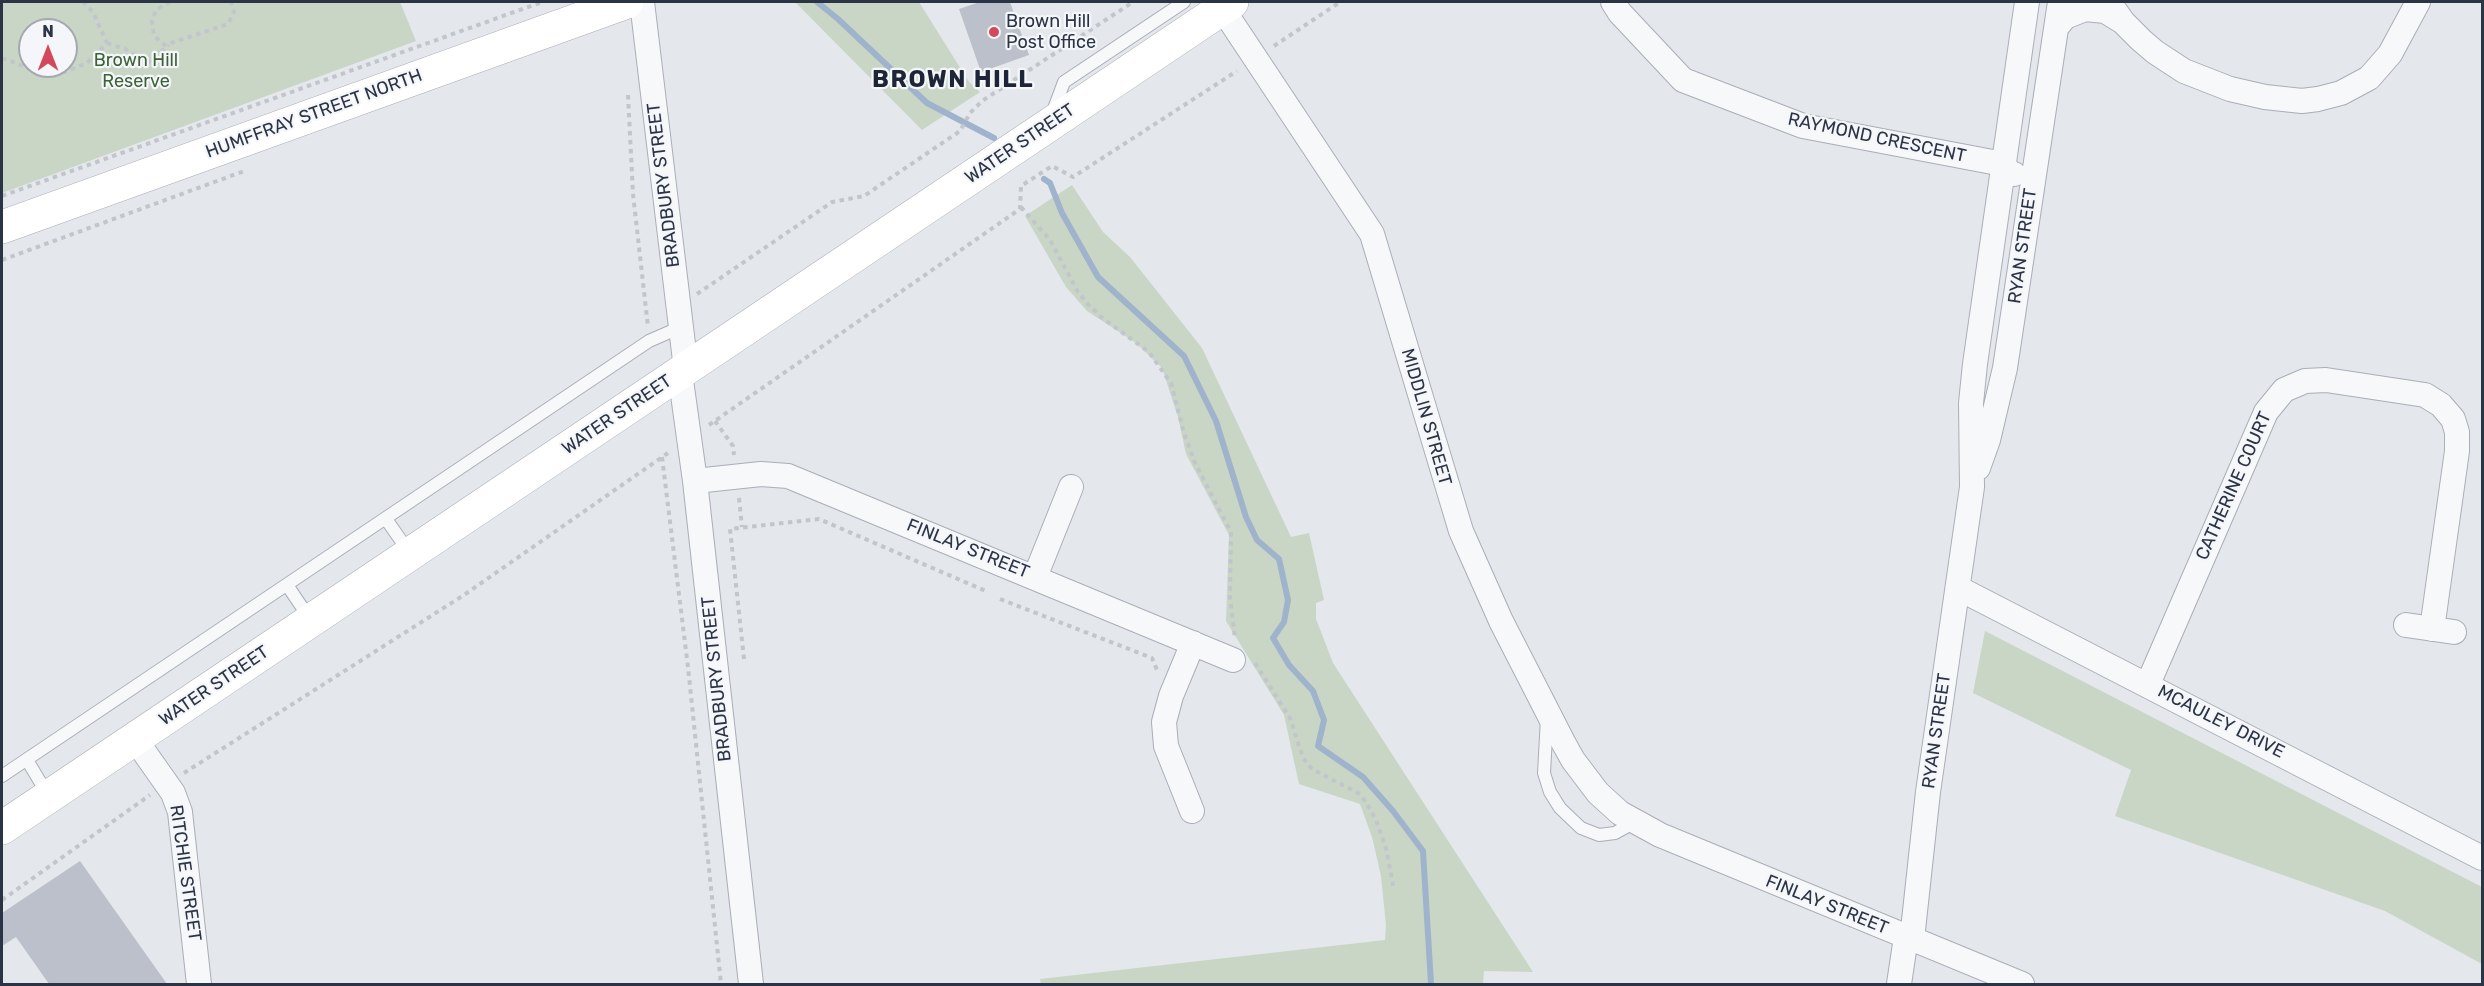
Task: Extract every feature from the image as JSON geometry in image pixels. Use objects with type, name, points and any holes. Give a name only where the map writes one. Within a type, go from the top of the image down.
[{"type":"main road","name":"HUMFFRAY STREET NORTH","points":[[2,227],[627,2]]},
{"type":"main road","name":"WATER STREET","points":[[2,828],[1227,5]]},
{"type":"street","name":"BRADBURY STREET","points":[[642,2],[679,316],[689,439],[752,984]]},
{"type":"street","name":"RAYMOND CRESCENT","points":[[1612,2],[1683,80],[1803,126],[2002,164],[2011,174],[2034,177]]},
{"type":"street","name":"RYAN STREET","points":[[1899,984],[1909,938],[1972,487],[1973,386],[2002,164],[2027,2]]},
{"type":"street","name":"RYAN STREET","points":[[1972,487],[1986,449],[2001,386],[2060,2]]},
{"type":"street","points":[[2109,2],[2123,22]]},
{"type":"street","points":[[2056,28],[2065,17],[2085,9],[2105,11],[2123,22],[2155,52],[2198,78],[2247,93],[2286,100],[2309,100],[2331,96],[2350,89],[2376,72],[2393,48],[2418,2]]},
{"type":"street","name":"MIDDLIN STREET","points":[[1227,5],[1256,59],[1372,234],[1461,531],[1501,621],[1573,760],[1605,801],[1635,822]]},
{"type":"street","name":"CATHERINE COURT","points":[[2148,684],[2266,412],[2284,390],[2306,381],[2326,380],[2425,395],[2441,405],[2453,419],[2457,432],[2457,451],[2443,631],[2406,625]]},
{"type":"street","name":"FINLAY STREET","points":[[695,481],[761,474],[788,476],[1193,643],[1240,652]]},
{"type":"street","points":[[1035,577],[1071,487]]},
{"type":"street","name":"MCAULEY DRIVE","points":[[1958,588],[2482,858]]},
{"type":"street","points":[[1192,811],[1169,756],[1164,734],[1166,710],[1193,643]]},
{"type":"street","name":"RITCHIE STREET","points":[[135,739],[176,798],[182,822],[199,984]]},
{"type":"street","name":"FINLAY STREET","points":[[1635,822],[1660,835],[2022,984]]},
{"type":"lane","points":[[1047,126],[1064,82],[1184,2]]},
{"type":"lane","points":[[2,776],[649,341],[679,316]]},
{"type":"lane","points":[[1973,386],[1977,395],[1989,398],[1996,394],[2001,386]]},
{"type":"lane","points":[[386,519],[411,554]]},
{"type":"lane","points":[[287,585],[311,621]]},
{"type":"lane","points":[[1547,711],[1544,773],[1550,792],[1560,808],[1581,828],[1599,835],[1615,833],[1635,822]]},
{"type":"lane","points":[[27,760],[49,796]]},
{"type":"path","points":[[83,2],[93,12],[107,43],[125,49],[147,63],[169,45]]},
{"type":"path","points":[[170,2],[156,10],[151,24],[156,39],[163,45],[169,45],[228,24],[234,12],[231,2]]},
{"type":"path","points":[[2,196],[542,2]]},
{"type":"path","points":[[647,323],[679,316],[698,294],[832,202],[864,196],[960,131],[970,113],[982,101],[1133,2]]},
{"type":"path","points":[[2,900],[166,784],[464,595],[1020,209],[1021,186],[1052,166],[1072,177],[1340,2]]},
{"type":"path","points":[[2,58],[35,72],[65,72],[87,63],[107,43]]},
{"type":"path","points":[[628,93],[633,194],[649,341]]},
{"type":"path","points":[[1020,207],[1050,240],[1078,292],[1087,303],[1101,317],[1149,352],[1171,383],[1184,433],[1195,463],[1231,532],[1230,597],[1238,648],[1290,718],[1303,758],[1312,769],[1360,794],[1367,804],[1376,820],[1386,848],[1394,890]]},
{"type":"path","points":[[662,457],[690,679],[721,984]]},
{"type":"path","points":[[744,659],[730,529],[819,519],[988,592]]},
{"type":"path","points":[[1000,599],[1152,658],[1158,671],[1156,676],[1176,684]]},
{"type":"path","points":[[1234,633],[1240,652]]},
{"type":"green space","name":"Brown Hill Reserve","points":[[2,2],[400,2],[416,41],[2,193]]},
{"type":"green space","points":[[795,2],[919,2],[969,82],[980,92],[922,130]]},
{"type":"green space","points":[[1072,185],[1103,232],[1130,257],[1202,348],[1291,537],[1309,533],[1324,600],[1316,603],[1316,619],[1333,663],[1533,972],[1484,971],[1483,984],[1041,984],[1040,979],[1385,940],[1386,925],[1381,876],[1372,837],[1360,804],[1299,784],[1284,715],[1226,621],[1229,535],[1186,454],[1178,417],[1162,368],[1136,343],[1087,311],[1066,287],[1025,216]]},
{"type":"green space","points":[[1985,631],[2482,887],[2482,964],[2385,911],[2115,816],[2131,770],[1973,693]]},
{"type":"building","name":"Brown Hill Post Office","points":[[980,2],[1010,2],[1029,55],[981,72],[959,9]]},
{"type":"building","points":[[80,861],[167,984],[49,984],[16,937],[2,946],[2,913]]},
{"type":"waterway","points":[[817,2],[927,103],[994,138]]},
{"type":"waterway","points":[[1044,179],[1050,183],[1062,213],[1098,277],[1184,356],[1216,421],[1246,517],[1257,540],[1279,559],[1288,600],[1284,622],[1273,638],[1289,665],[1313,691],[1324,720],[1318,746],[1363,777],[1393,811],[1423,851],[1431,984]]},
{"type":"place","name":"Brown Hill Post Office","points":[[994,32]]},
{"type":"district","name":"BROWN HILL","points":[[953,80]]}]
